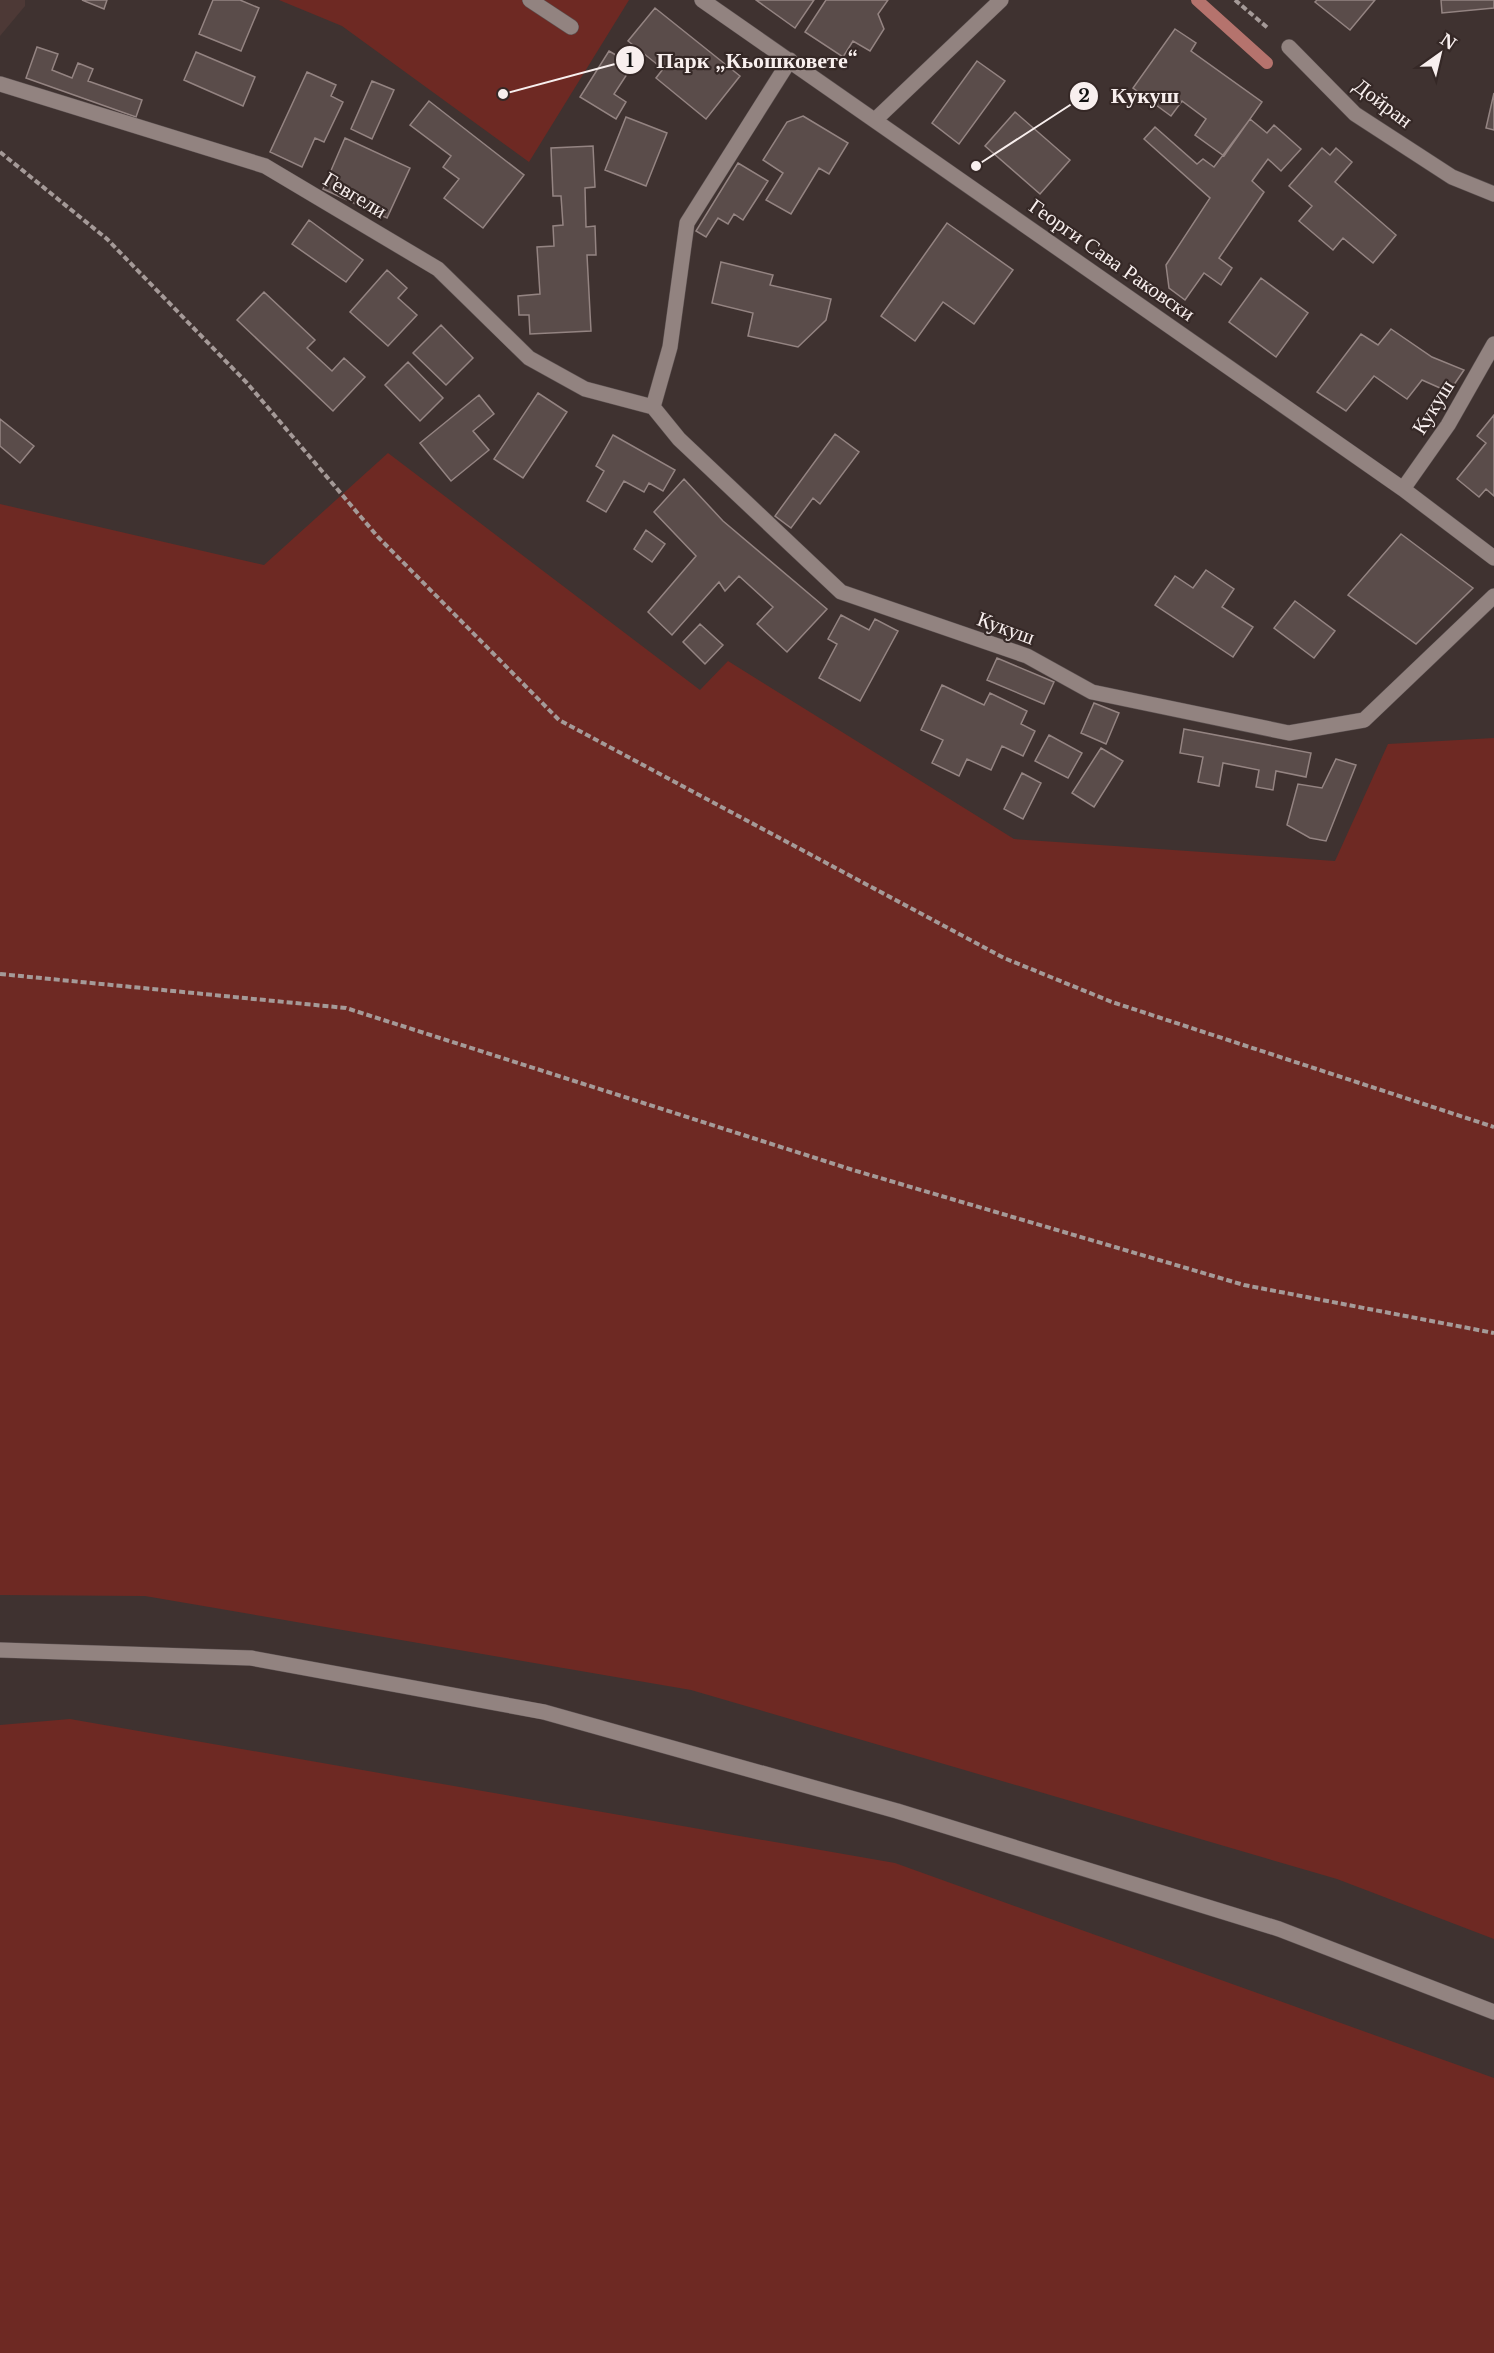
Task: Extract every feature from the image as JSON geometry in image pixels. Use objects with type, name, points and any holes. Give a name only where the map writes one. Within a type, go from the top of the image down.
[{"type":"street","points":[[530,0],[571,27]]},
{"type":"street","name":"Георги Сава Раковски","points":[[702,0],[1403,489],[1494,558]]},
{"type":"street","points":[[875,120],[1001,0]]},
{"type":"street","name":"Дойран","points":[[1289,47],[1355,114],[1452,177],[1494,194]]},
{"type":"street","points":[[653,407],[670,347],[687,223],[789,60]]},
{"type":"street","name":"Гевгели","points":[[0,84],[265,166],[438,270],[529,358],[585,389],[653,407]]},
{"type":"street","name":"Кукуш","points":[[1403,489],[1449,425],[1494,344]]},
{"type":"street","name":"Кукуш","points":[[653,407],[679,439],[841,592],[1027,656],[1092,692],[1288,733],[1364,720],[1494,596]]},
{"type":"street","points":[[0,1650],[251,1658],[544,1712],[897,1811],[1279,1929],[1494,2012]]},
{"type":"path","points":[[1235,0],[1289,47]]},
{"type":"path","points":[[0,152],[106,239],[247,383],[378,537],[559,720],[1004,958],[1112,1002],[1494,1127]]},
{"type":"path","points":[[0,974],[346,1008],[854,1170],[1244,1285],[1494,1333]]},
{"type":"shaded area","points":[[0,0],[25,0],[25,6],[0,36]]},
{"type":"shaded area","points":[[279,0],[629,0],[529,162],[342,26]]},
{"type":"shaded area","points":[[388,453],[700,690],[728,661],[1014,839],[1335,861],[1388,744],[1494,738],[1494,1939],[1337,1879],[691,1690],[145,1596],[0,1595],[0,504],[264,565]]},
{"type":"shaded area","points":[[70,1719],[895,1863],[1494,2078],[1494,2353],[0,2353],[0,1725]]},
{"type":"building","points":[[82,0],[107,0],[104,9]]},
{"type":"building","points":[[213,0],[240,0],[259,8],[241,51],[199,34]]},
{"type":"building","points":[[756,0],[814,0],[795,28]]},
{"type":"building","points":[[826,0],[888,0],[878,14],[884,29],[870,51],[853,41],[843,57],[805,32]]},
{"type":"building","points":[[1317,0],[1375,0],[1350,30],[1315,2]]},
{"type":"building","points":[[1441,0],[1494,0],[1494,8],[1442,13]]},
{"type":"building","points":[[655,8],[740,76],[706,119],[656,78],[663,69],[628,41]]},
{"type":"building","points":[[1175,29],[1196,43],[1191,51],[1262,102],[1224,156],[1195,135],[1206,119],[1182,101],[1171,116],[1133,88]]},
{"type":"building","points":[[37,47],[58,54],[52,70],[72,78],[78,63],[93,69],[88,81],[142,100],[136,117],[26,78]]},
{"type":"building","points":[[609,51],[633,65],[614,94],[626,102],[616,119],[580,97]]},
{"type":"building","points":[[196,52],[255,77],[243,106],[184,80]]},
{"type":"building","points":[[977,61],[1005,81],[959,144],[932,123]]},
{"type":"building","points":[[307,72],[336,85],[331,96],[343,102],[324,142],[315,138],[302,167],[270,152]]},
{"type":"building","points":[[372,81],[394,90],[372,139],[351,129]]},
{"type":"building","points":[[1494,93],[1494,130],[1486,128]]},
{"type":"building","points":[[429,101],[524,175],[483,228],[444,198],[459,179],[443,167],[451,156],[410,125]]},
{"type":"building","points":[[1015,112],[1070,160],[1040,194],[985,146]]},
{"type":"building","points":[[803,116],[848,143],[829,174],[819,168],[791,214],[766,200],[783,173],[763,160],[787,122]]},
{"type":"building","points":[[626,117],[667,133],[646,186],[605,170]]},
{"type":"building","points":[[1250,119],[1267,133],[1274,125],[1301,149],[1281,171],[1268,159],[1252,181],[1264,192],[1219,258],[1232,268],[1221,285],[1204,273],[1185,300],[1169,288],[1166,265],[1210,198],[1144,139],[1155,127],[1197,164],[1203,159],[1214,167]]},
{"type":"building","points":[[345,138],[410,168],[387,218],[323,189]]},
{"type":"building","points":[[593,146],[595,187],[585,188],[586,227],[595,226],[596,255],[587,255],[591,331],[530,334],[529,315],[519,315],[518,296],[540,294],[537,247],[554,246],[553,226],[563,225],[561,196],[553,196],[551,148]]},
{"type":"building","points":[[1322,148],[1330,155],[1336,148],[1352,162],[1335,182],[1396,235],[1373,263],[1343,238],[1333,250],[1299,221],[1312,206],[1289,186]]},
{"type":"building","points":[[738,163],[768,181],[743,220],[734,214],[728,224],[718,218],[706,237],[696,231]]},
{"type":"building","points":[[309,220],[363,260],[346,282],[292,244]]},
{"type":"building","points":[[947,223],[1013,270],[974,324],[943,302],[915,341],[881,316]]},
{"type":"building","points":[[721,262],[773,275],[770,285],[831,299],[826,320],[798,347],[748,336],[753,313],[712,303]]},
{"type":"building","points":[[387,270],[407,288],[398,298],[417,315],[388,346],[350,312]]},
{"type":"building","points":[[1261,278],[1308,313],[1276,357],[1229,322]]},
{"type":"building","points":[[264,292],[315,340],[307,348],[332,371],[344,358],[365,377],[333,411],[237,320]]},
{"type":"building","points":[[441,325],[473,358],[446,385],[413,353]]},
{"type":"building","points":[[1391,329],[1432,357],[1464,370],[1449,392],[1422,380],[1407,399],[1374,376],[1346,411],[1317,392],[1361,334],[1378,345]]},
{"type":"building","points":[[408,362],[443,398],[420,421],[385,385]]},
{"type":"building","points":[[538,393],[567,412],[523,478],[494,459]]},
{"type":"building","points":[[479,395],[494,414],[473,431],[489,450],[451,481],[420,443]]},
{"type":"building","points":[[1494,415],[1494,496],[1486,489],[1479,497],[1457,479],[1486,443],[1477,436]]},
{"type":"building","points":[[0,419],[34,446],[20,463],[0,446]]},
{"type":"building","points":[[835,434],[859,452],[820,504],[813,498],[791,528],[775,516]]},
{"type":"building","points":[[613,435],[675,470],[663,491],[649,483],[644,492],[624,481],[606,512],[587,501],[604,471],[596,466]]},
{"type":"building","points":[[684,479],[723,521],[827,609],[787,652],[757,624],[773,607],[739,576],[725,591],[719,582],[672,635],[648,612],[696,556],[654,512]]},
{"type":"building","points":[[646,530],[665,544],[652,562],[634,549]]},
{"type":"building","points":[[1401,534],[1473,588],[1416,644],[1348,595]]},
{"type":"building","points":[[1206,570],[1234,589],[1222,607],[1253,627],[1233,657],[1155,605],[1175,576],[1193,588]]},
{"type":"building","points":[[1295,601],[1335,631],[1314,658],[1274,628]]},
{"type":"building","points":[[841,615],[869,630],[875,619],[898,631],[860,701],[819,678],[837,644],[828,639]]},
{"type":"building","points":[[700,624],[723,645],[705,664],[683,642]]},
{"type":"building","points":[[997,658],[1054,682],[1044,704],[987,680]]},
{"type":"building","points":[[942,685],[984,705],[990,693],[1027,711],[1021,724],[1035,731],[1023,756],[1002,746],[991,770],[967,759],[959,776],[932,763],[943,740],[921,730]]},
{"type":"building","points":[[1094,703],[1119,713],[1106,744],[1081,733]]},
{"type":"building","points":[[1184,729],[1311,753],[1306,777],[1276,771],[1273,790],[1256,787],[1259,770],[1223,763],[1219,786],[1198,782],[1203,757],[1180,753]]},
{"type":"building","points":[[1049,735],[1082,753],[1068,778],[1035,761]]},
{"type":"building","points":[[1101,748],[1123,761],[1094,807],[1072,793]]},
{"type":"building","points":[[1336,759],[1356,765],[1326,841],[1310,838],[1287,825],[1298,784],[1322,788]]},
{"type":"building","points":[[1022,773],[1041,783],[1023,819],[1004,809]]},
{"type":"waterway","points":[[1197,0],[1267,63]]},
{"type":"place","name":"Парк „Кьошковете“","points":[[503,94]]},
{"type":"place","name":"Кукуш","points":[[976,166]]}]
